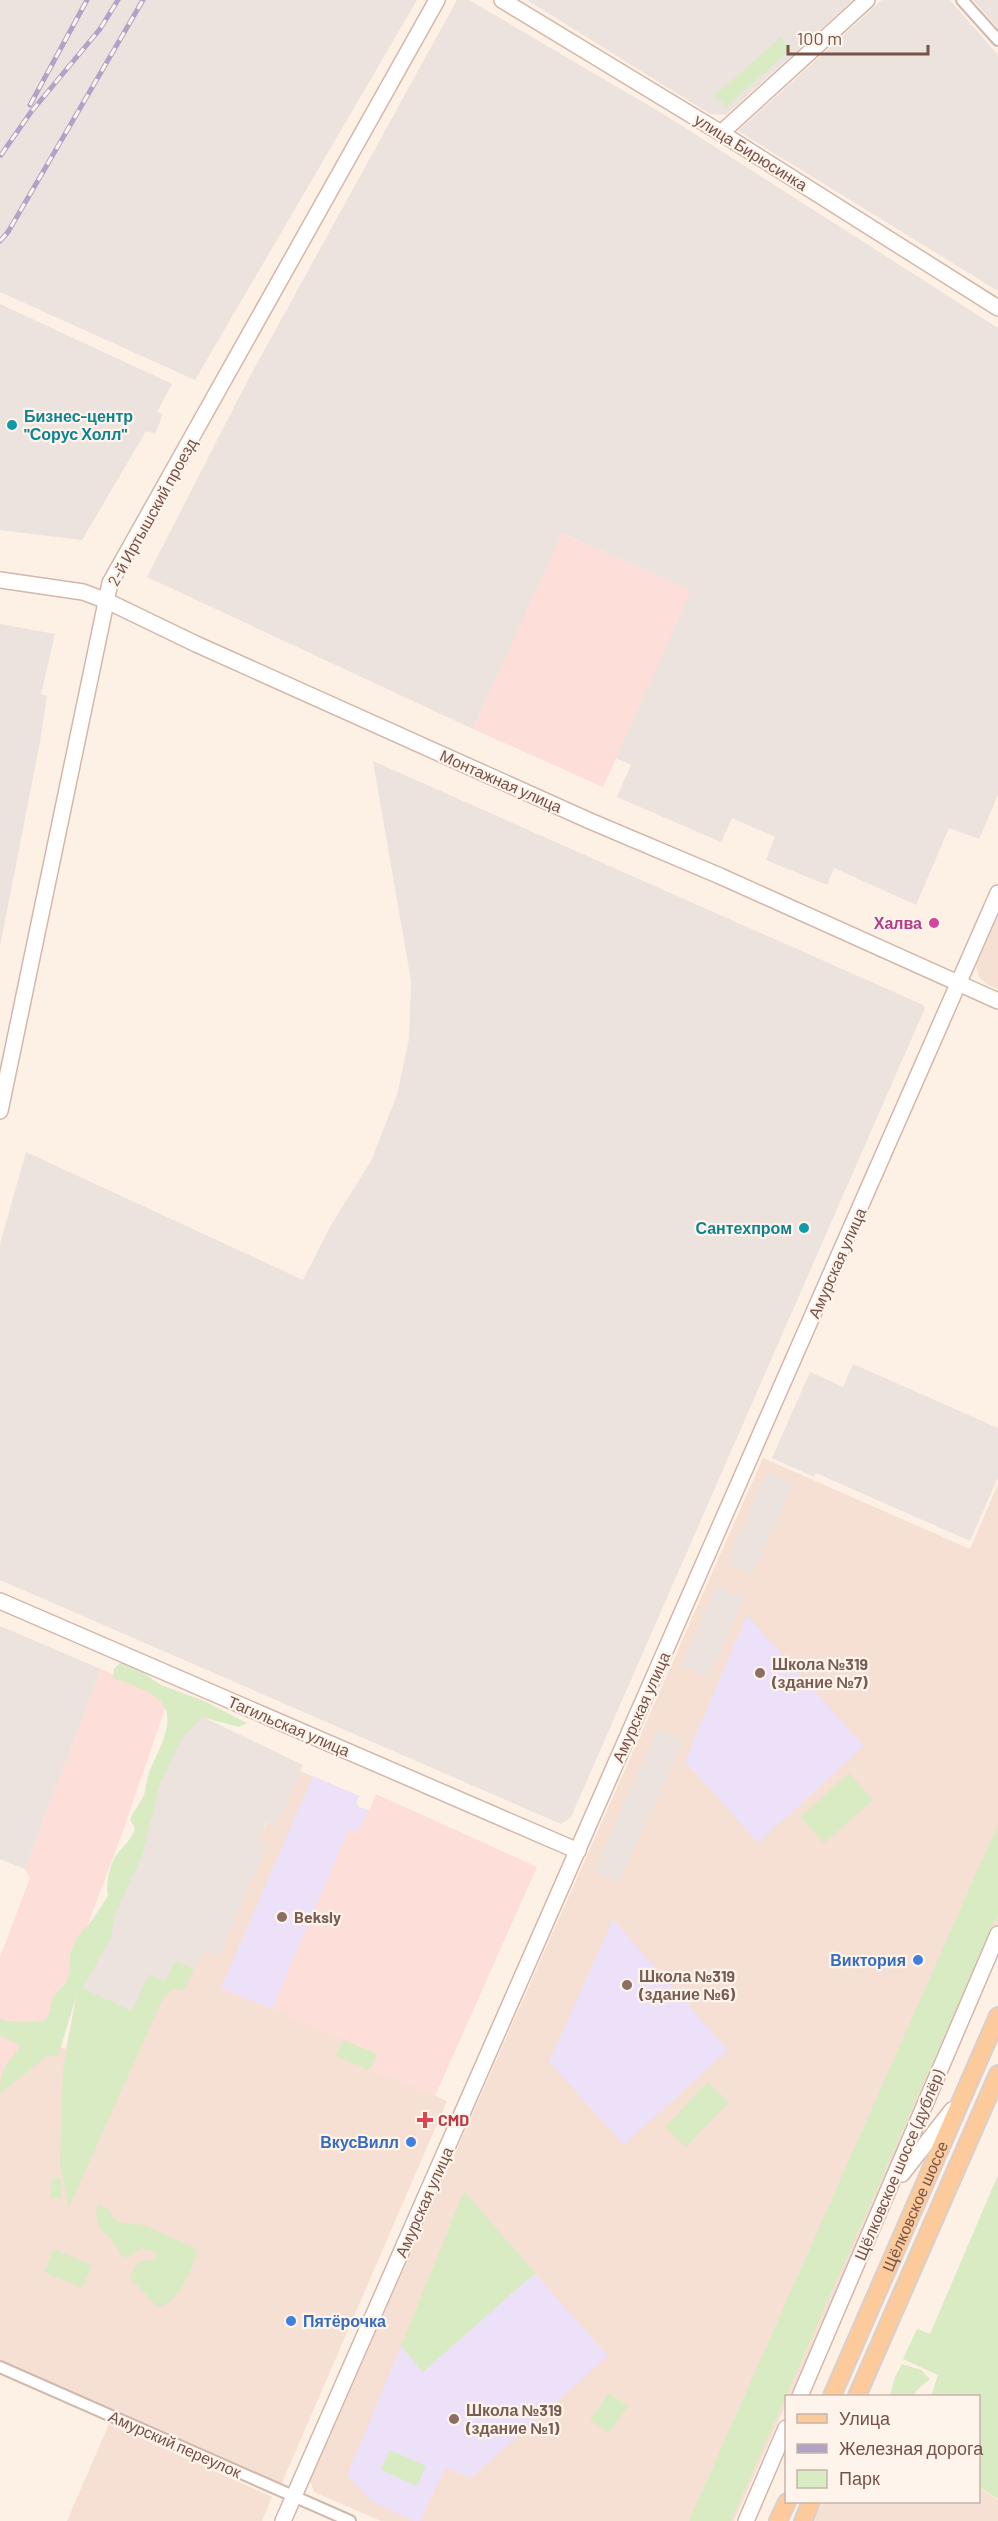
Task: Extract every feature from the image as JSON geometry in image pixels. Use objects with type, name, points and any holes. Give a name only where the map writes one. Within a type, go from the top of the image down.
[{"type":"main road","name":"Щёлковское шоссе","points":[[833,2395],[998,2016]]},
{"type":"main road","name":"Щёлковское шоссе","points":[[858,2395],[998,2074]]},
{"type":"main road","points":[[778,2521],[787,2503]]},
{"type":"main road","points":[[803,2521],[812,2503]]},
{"type":"street","name":"2-й Иртышский проезд","points":[[0,1111],[110,583],[437,0]]},
{"type":"street","name":"улица Бирюсинка","points":[[502,0],[721,133],[998,308]]},
{"type":"street","points":[[721,133],[867,0]]},
{"type":"street","points":[[962,0],[998,40]]},
{"type":"street","name":"Монтажная улица","points":[[0,580],[82,592],[107,601],[196,644],[590,821],[998,1001]]},
{"type":"street","name":"Амурская улица","points":[[283,2521],[960,984],[998,893]]},
{"type":"street","name":"Тагильская улица","points":[[0,1601],[578,1851]]},
{"type":"street","name":"Щёлковское шоссе (дублёр)","points":[[801,2395],[998,1934]]},
{"type":"street","points":[[886,2199],[912,2158],[943,2124],[967,2086]]},
{"type":"street","name":"Амурский переулок","points":[[0,2367],[350,2521]]},
{"type":"street","points":[[746,2521],[785,2430]]},
{"type":"shaded area","points":[[0,0],[417,0],[195,380],[0,292]]},
{"type":"shaded area","points":[[457,0],[469,0],[665,115],[998,328],[998,795],[979,839],[949,828],[916,905],[834,868],[827,885],[766,860],[775,837],[732,818],[721,842],[617,797],[631,765],[616,758],[691,591],[562,533],[473,729],[147,577],[249,378]]},
{"type":"shaded area","points":[[527,0],[853,0],[726,115],[710,114]]},
{"type":"shaded area","points":[[882,0],[950,0],[998,55],[998,291],[738,131]]},
{"type":"shaded area","points":[[973,0],[998,0],[998,28]]},
{"type":"shaded area","points":[[0,304],[172,384],[157,412],[163,414],[155,434],[146,431],[82,540],[0,530]]},
{"type":"shaded area","points":[[561,533],[692,591],[603,787],[473,729]]},
{"type":"shaded area","points":[[0,624],[55,634],[41,694],[47,696],[40,742],[0,946]]},
{"type":"shaded area","points":[[373,761],[923,1005],[925,1008],[571,1817],[561,1824],[0,1580],[0,1244],[26,1152],[303,1280],[330,1227],[371,1161],[397,1095],[409,1039],[411,981]]},
{"type":"shaded area","points":[[998,916],[998,989],[986,984],[979,977],[976,966]]},
{"type":"shaded area","points":[[853,1364],[998,1428],[998,1477],[970,1541],[816,1473],[814,1477],[772,1458],[810,1372],[843,1387]]},
{"type":"shaded area","points":[[763,1458],[970,1549],[998,1484],[998,1924],[790,2395],[785,2395],[785,2406],[734,2521],[381,2521],[314,2492],[310,2481]]},
{"type":"shaded area","points":[[767,1472],[793,1485],[752,1575],[726,1563]]},
{"type":"shaded area","points":[[716,1586],[744,1598],[709,1677],[682,1666]]},
{"type":"shaded area","name":"Школа №319 (здание №7)","points":[[747,1615],[864,1746],[758,1843],[685,1761]]},
{"type":"shaded area","points":[[0,1626],[101,1669],[25,1869],[0,1859]]},
{"type":"shaded area","points":[[101,1669],[168,1700],[121,1836],[44,2042],[0,2090],[0,1957],[30,1878],[25,1869]]},
{"type":"shaded area","points":[[182,1707],[303,1765],[276,1826],[266,1822],[259,1840],[268,1844],[218,1957],[204,1951],[196,1970],[175,1961],[165,1982],[132,2011],[78,1987]]},
{"type":"shaded area","points":[[658,1729],[683,1741],[619,1882],[594,1871]]},
{"type":"shaded area","points":[[300,1771],[359,1796],[356,1802],[359,1807],[369,1811],[377,2054],[371,2069],[447,2101],[281,2485],[0,2362],[0,2090],[44,2042],[66,2049],[78,1987],[149,1974],[175,1961],[204,1951],[218,1957],[267,1845],[258,1840],[267,1822],[276,1826]]},
{"type":"shaded area","name":"Beksly","points":[[313,1776],[359,1796],[356,1802],[359,1807],[369,1811],[357,1832],[349,1829],[272,2009],[221,1988]]},
{"type":"shaded area","points":[[376,1794],[537,1867],[435,2096],[370,2069],[376,2054],[272,2009],[349,1829],[357,1832],[362,1821],[365,1821]]},
{"type":"shaded area","name":"Школа №319 (здание №6)","points":[[613,1919],[728,2050],[624,2145],[549,2062]]},
{"type":"shaded area","name":"Школа №319 (здание №1)","points":[[535,2273],[608,2356],[471,2478],[446,2467],[420,2521],[414,2521],[371,2501],[347,2476],[401,2346],[423,2371]]},
{"type":"shaded area","points":[[109,2424],[272,2497],[262,2521],[67,2521]]},
{"type":"shaded area","points":[[980,2489],[998,2500],[998,2521],[814,2521],[823,2503],[980,2503]]},
{"type":"green space","points":[[781,37],[791,49],[726,107],[715,95]]},
{"type":"green space","points":[[121,1662],[130,1664],[161,1685],[204,1701],[247,1723],[239,1727],[202,1717],[182,1738],[160,1784],[143,1853],[114,1917],[111,1938],[82,1988],[132,2011],[149,1974],[165,1982],[175,1961],[194,1969],[184,1990],[173,1990],[164,1996],[69,2207],[60,2164],[63,2069],[77,1994],[58,2056],[47,2056],[0,2094],[4,2068],[20,2048],[18,2044],[0,2036],[0,2019],[43,2022],[49,2015],[53,1996],[66,1983],[70,1954],[77,1937],[90,1923],[108,1896],[108,1881],[113,1861],[134,1833],[135,1828],[130,1819],[144,1795],[148,1776],[163,1740],[167,1720],[162,1703],[152,1694],[113,1678],[114,1669]]},
{"type":"green space","points":[[849,1773],[873,1800],[824,1843],[801,1817]]},
{"type":"green space","points":[[998,1824],[998,1913],[731,2521],[689,2521]]},
{"type":"green space","points":[[343,2040],[377,2054],[370,2070],[336,2056]]},
{"type":"green space","points":[[708,2082],[729,2102],[686,2147],[665,2127]]},
{"type":"green space","points":[[998,2175],[998,2499],[980,2488],[980,2395],[931,2395],[938,2375],[903,2359],[917,2329],[930,2334]]},
{"type":"green space","points":[[53,2177],[61,2179],[62,2199],[50,2197]]},
{"type":"green space","points":[[464,2191],[535,2273],[423,2372],[401,2346]]},
{"type":"green space","points":[[98,2205],[109,2209],[117,2222],[144,2225],[197,2249],[192,2265],[174,2298],[160,2307],[131,2279],[136,2267],[146,2260],[155,2259],[157,2253],[141,2248],[128,2258],[122,2256],[111,2238],[103,2233],[98,2223],[96,2211]]},
{"type":"green space","points":[[54,2249],[92,2265],[82,2288],[44,2272]]},
{"type":"green space","points":[[902,2364],[921,2370],[930,2379],[914,2395],[890,2395],[895,2377]]},
{"type":"green space","points":[[608,2393],[628,2406],[609,2433],[590,2420]]},
{"type":"green space","points":[[390,2450],[426,2466],[417,2486],[381,2470]]},
{"type":"railway","points":[[30,105],[87,0]]},
{"type":"railway","points":[[1,155],[31,112],[100,29],[118,0]]},
{"type":"railway","points":[[0,241],[8,232],[143,0]]},
{"type":"place","name":"Бизнес-центр \"Сорус Холл\"","points":[[12,425]]},
{"type":"place","name":"Халва","points":[[934,923]]},
{"type":"place","name":"Сантехпром","points":[[804,1228]]},
{"type":"place","name":"Школа №319 (здание №7)","points":[[760,1673]]},
{"type":"place","name":"Beksly","points":[[282,1917]]},
{"type":"place","name":"Виктория","points":[[918,1960]]},
{"type":"place","name":"Школа №319 (здание №6)","points":[[627,1985]]},
{"type":"place","name":"CMD","points":[[425,2120]]},
{"type":"place","name":"ВкусВилл","points":[[411,2142]]},
{"type":"place","name":"Пятёрочка","points":[[291,2321]]},
{"type":"place","name":"Школа №319 (здание №1)","points":[[454,2419]]}]
